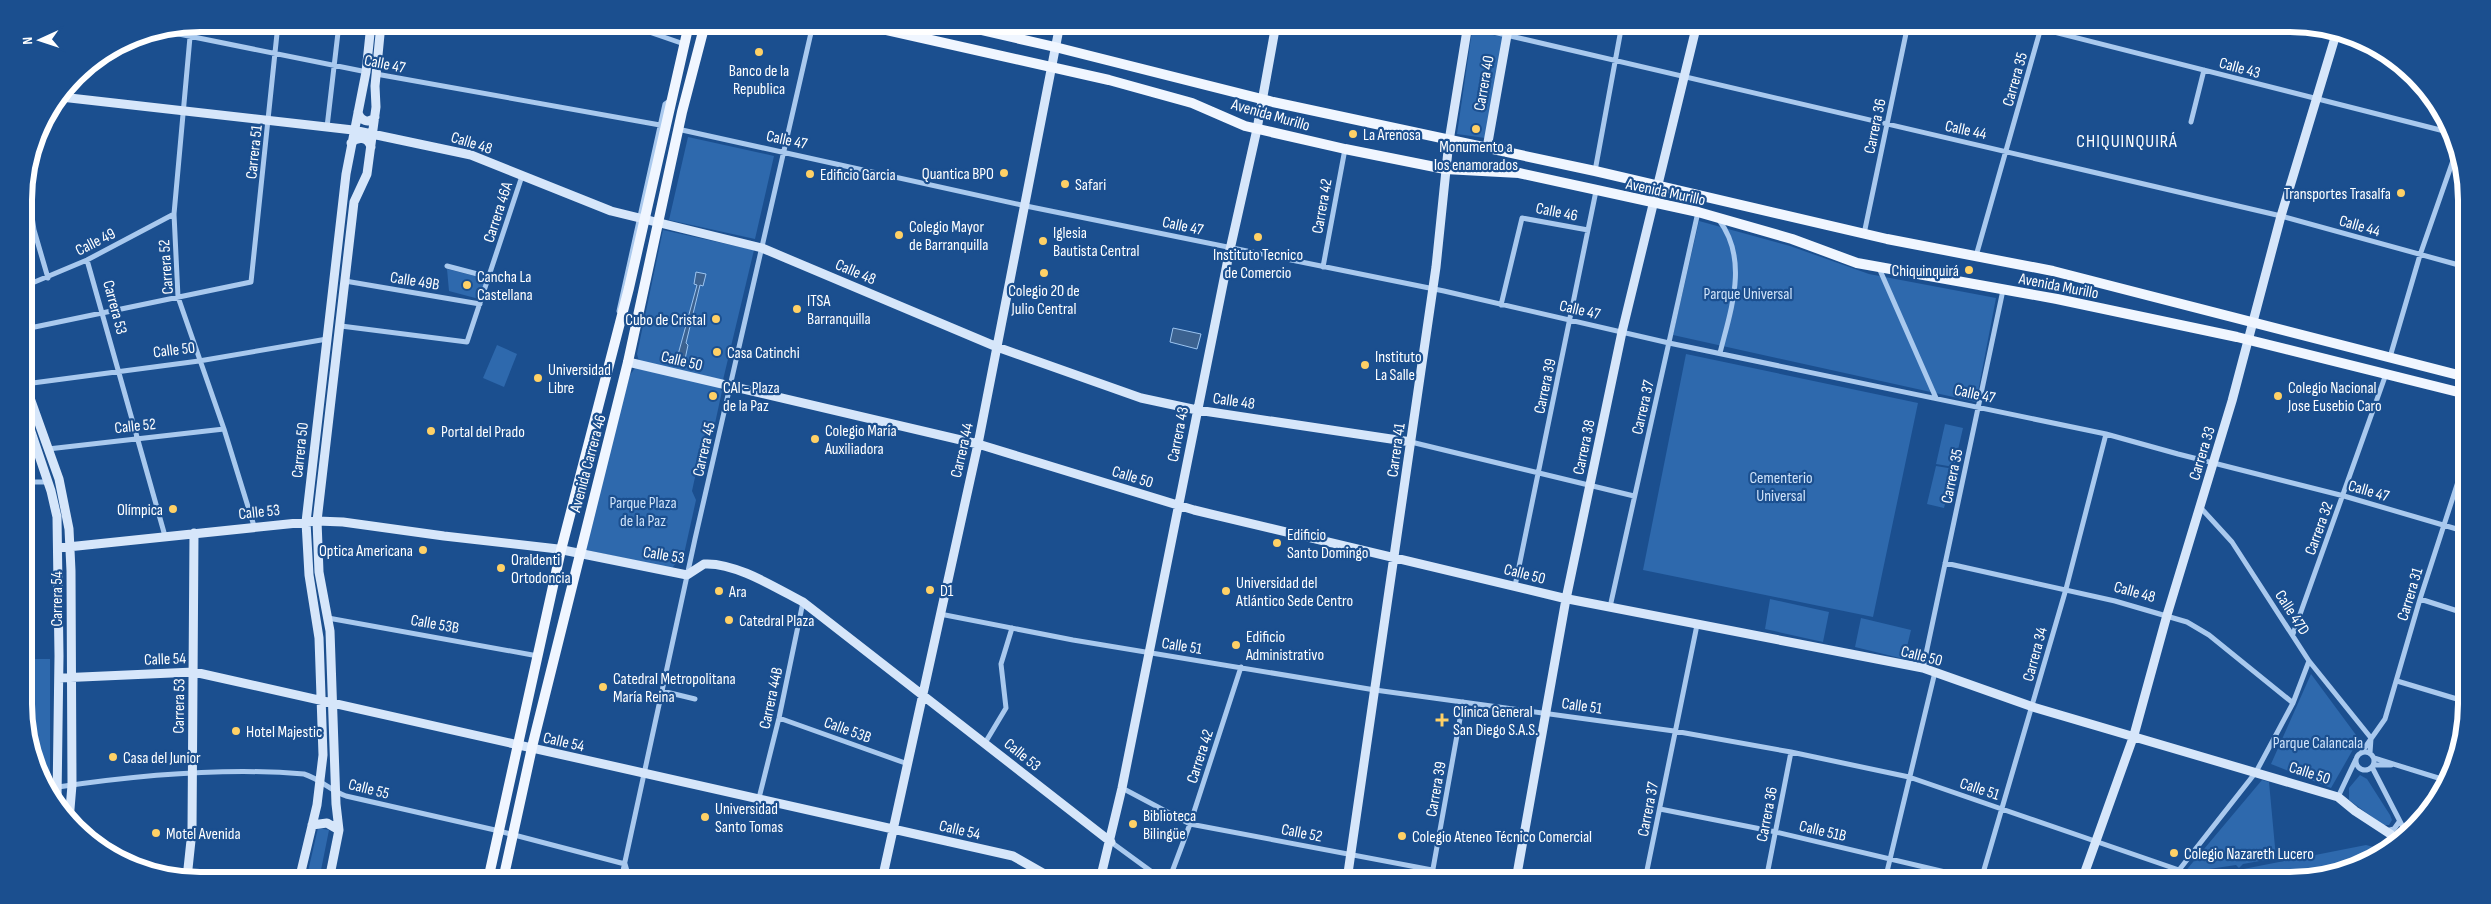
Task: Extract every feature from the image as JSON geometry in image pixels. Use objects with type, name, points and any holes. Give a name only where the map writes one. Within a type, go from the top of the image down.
[{"type":"main road","name":"Avenida Carrera 46","points":[[490,872],[561,550],[629,288],[687,33]]},
{"type":"main road","name":"Avenida Carrera 46","points":[[505,872],[579,554],[635,334],[642,291],[683,108],[704,33]]},
{"type":"main road","name":"Avenida Murillo","points":[[900,33],[1052,66],[1180,98],[1257,129],[1344,149],[1446,169],[1518,173],[1698,212],[1792,239],[1857,263],[2057,299],[2249,340],[2458,392]]},
{"type":"main road","name":"Avenida Murillo","points":[[994,33],[1055,46],[1262,100],[1449,141],[1595,170],[1864,234],[2053,271],[2253,324],[2458,375]]},
{"type":"street","name":"Carrera 43","points":[[1102,872],[1111,842],[1230,248],[1257,129],[1274,32]]},
{"type":"street","name":"Carrera 41","points":[[1348,871],[1411,442],[1464,32]]},
{"type":"street","name":"Carrera 40","points":[[1486,148],[1507,32]]},
{"type":"street","name":"Calle 44","points":[[1523,32],[1683,76],[2280,216],[2458,265]]},
{"type":"street","points":[[1595,170],[1621,32]]},
{"type":"street","name":"Carrera 38","points":[[1518,871],[1566,599],[1622,332],[1695,32]]},
{"type":"street","name":"Carrera 36","points":[[1864,234],[1906,32]]},
{"type":"street","name":"Carrera 35","points":[[1976,256],[2040,32]]},
{"type":"street","name":"Calle 43","points":[[2064,32],[2317,100],[2443,131]]},
{"type":"street","name":"Carrera 52","points":[[190,33],[174,214],[178,297],[224,429],[254,526]]},
{"type":"street","name":"Carrera 51","points":[[178,297],[251,282],[277,33]]},
{"type":"street","points":[[326,127],[338,33]]},
{"type":"street","name":"Carrera 50","points":[[331,872],[339,830],[328,618],[319,572],[316,521],[341,326],[354,202],[367,174],[372,147],[375,117],[371,73],[371,33]]},
{"type":"street","name":"Carrera 50","points":[[301,872],[321,781],[323,754],[319,638],[309,575],[306,522],[351,143],[358,112],[371,73],[379,33]]},
{"type":"street","points":[[651,33],[684,44]]},
{"type":"street","name":"Carrera 45","points":[[623,872],[687,575],[811,33]]},
{"type":"street","name":"Carrera 44","points":[[884,872],[978,444],[1026,206],[1058,33]]},
{"type":"street","name":"Calle 47","points":[[181,34],[334,66],[660,125]]},
{"type":"street","name":"Carrera 33","points":[[2085,871],[2134,735],[2167,615],[2249,340],[2280,216],[2335,39]]},
{"type":"street","points":[[2191,122],[2204,70]]},
{"type":"street","name":"Calle 48","points":[[67,98],[353,130],[471,155],[638,220],[762,248],[997,347],[1141,398],[1197,410],[1411,442],[1538,471],[1634,496]]},
{"type":"street","points":[[617,332],[619,302],[660,125],[665,104],[670,104]]},
{"type":"street","points":[[635,334],[662,225],[687,110],[683,108]]},
{"type":"street","points":[[358,112],[360,118],[365,121],[371,121],[375,117]]},
{"type":"street","name":"Calle 47","points":[[682,130],[1026,206],[1432,289],[1570,319],[1668,343],[2106,434],[2344,496],[2458,529]]},
{"type":"street","points":[[351,143],[356,139],[363,138],[372,147]]},
{"type":"street","name":"Carrera 42","points":[[1323,267],[1344,149]]},
{"type":"street","points":[[2390,358],[2420,255],[2453,159]]},
{"type":"street","name":"Carrera 46A","points":[[341,326],[467,342],[522,176]]},
{"type":"street","name":"Carrera 39","points":[[1515,586],[1596,191]]},
{"type":"street","name":"Carrera 37","points":[[1610,607],[1698,212]]},
{"type":"street","name":"Calle 49","points":[[33,283],[87,260],[174,214]]},
{"type":"street","points":[[1716,216],[1731,241],[1736,271],[1720,353]]},
{"type":"street","name":"Calle 46","points":[[1501,305],[1522,218],[1588,230]]},
{"type":"street","points":[[33,223],[48,278]]},
{"type":"street","name":"Carrera 53","points":[[87,260],[164,536]]},
{"type":"street","points":[[447,266],[489,277]]},
{"type":"street","points":[[1879,268],[1936,398]]},
{"type":"street","name":"Calle 49B","points":[[345,281],[480,304]]},
{"type":"street","name":"Carrera 35","points":[[1923,668],[2003,290]]},
{"type":"street","points":[[33,327],[178,297]]},
{"type":"street","name":"Calle 50","points":[[33,383],[199,361],[327,339]]},
{"type":"street","name":"Calle 50","points":[[628,362],[978,444],[1178,506],[1394,556],[1566,599],[1923,668],[2033,707],[2134,735],[2338,797],[2393,837]]},
{"type":"street","name":"Carrera 32","points":[[2292,634],[2344,496],[2386,374]]},
{"type":"street","name":"Carrera 54","points":[[33,405],[64,496],[70,547],[72,785],[70,809]]},
{"type":"street","name":"Calle 52","points":[[48,449],[224,429]]},
{"type":"street","name":"Carrera 34","points":[[1983,871],[2033,707],[2106,434]]},
{"type":"street","name":"Carrera 54","points":[[33,436],[48,482],[57,517],[58,792]]},
{"type":"street","name":"Carrera 31","points":[[2338,797],[2359,755],[2385,719],[2458,479]]},
{"type":"street","points":[[32,482],[48,482]]},
{"type":"street","name":"Calle 47D","points":[[2200,507],[2232,542],[2309,661],[2365,730],[2369,741]]},
{"type":"street","name":"Calle 53","points":[[58,548],[316,521],[342,522],[561,550],[687,575],[704,564],[716,564],[765,582],[803,602],[1151,872]]},
{"type":"street","name":"Carrera 53","points":[[188,871],[190,858],[194,672],[194,533]]},
{"type":"street","name":"Calle 48","points":[[1945,563],[2066,589],[2187,622],[2209,635],[2293,703]]},
{"type":"street","points":[[2420,599],[2458,611]]},
{"type":"street","name":"Carrera 44B","points":[[759,798],[780,718],[803,602]]},
{"type":"street","name":"Calle 51","points":[[939,614],[1149,653],[1375,690],[1674,731],[1791,752],[1909,777],[2097,840],[2179,870]]},
{"type":"street","name":"Calle 53B","points":[[328,618],[538,656]]},
{"type":"street","name":"Carrera 37","points":[[1647,871],[1697,625]]},
{"type":"street","points":[[985,743],[1006,708],[1002,664],[1012,628]]},
{"type":"street","points":[[2179,870],[2256,772],[2293,703],[2309,661]]},
{"type":"street","name":"Carrera 42","points":[[1172,872],[1190,824],[1240,667]]},
{"type":"street","name":"Calle 54","points":[[59,678],[194,672],[1012,856],[1041,872]]},
{"type":"street","points":[[1887,871],[1935,672]]},
{"type":"street","points":[[2397,681],[2458,699]]},
{"type":"street","points":[[662,691],[695,699]]},
{"type":"street","name":"Carrera 39","points":[[1433,870],[1463,702]]},
{"type":"street","name":"Calle 53B","points":[[780,718],[908,764]]},
{"type":"street","points":[[2369,741],[2372,755],[2371,768],[2402,828]]},
{"type":"street","name":"Carrera 36","points":[[1768,871],[1791,752]]},
{"type":"street","points":[[2397,765],[2360,769],[2356,763],[2359,755],[2372,755],[2441,779]]},
{"type":"street","name":"Carrera 31","points":[[2349,776],[2360,769]]},
{"type":"street","name":"Calle 55","points":[[58,787],[192,773],[296,774],[321,781],[336,793],[498,831],[625,864]]},
{"type":"street","name":"Calle 52","points":[[1122,788],[1190,824],[1440,871]]},
{"type":"street","name":"Calle 51B","points":[[1660,809],[1776,832],[1944,871]]},
{"type":"street","points":[[2384,831],[2394,829],[2399,822]]},
{"type":"street","points":[[312,826],[327,823],[339,830]]},
{"type":"street","points":[[625,864],[627,872]]},
{"type":"green space","points":[[1472,32],[1503,37],[1485,138],[1457,134]]},
{"type":"green space","points":[[688,137],[774,156],[755,239],[669,220]]},
{"type":"green space","name":"Parque Universal","points":[[1699,221],[1790,246],[1869,274],[1996,298],[1976,402],[1673,335]]},
{"type":"green space","points":[[663,230],[754,250],[723,380],[639,361],[637,354]]},
{"type":"green space","name":"Cancha La Castellana","points":[[447,269],[487,279],[479,299],[449,291]]},
{"type":"green space","points":[[497,345],[517,354],[504,387],[483,378]]},
{"type":"green space","name":"Cementerio Universal","points":[[1686,354],[1918,403],[1873,617],[1643,570]]},
{"type":"green space","name":"Parque Plaza de la Paz","points":[[635,368],[718,386],[722,391],[714,428],[704,436],[692,491],[696,500],[684,554],[672,568],[581,549],[630,375]]},
{"type":"green space","points":[[1945,424],[1963,428],[1954,467],[1936,464]]},
{"type":"green space","points":[[1936,466],[1954,469],[1944,508],[1927,504]]},
{"type":"green space","points":[[1770,599],[1829,612],[1823,642],[1765,629]]},
{"type":"green space","points":[[1861,618],[1911,630],[1904,659],[1855,647]]},
{"type":"green space","points":[[32,659],[50,659],[50,778],[41,758],[32,704]]},
{"type":"green space","name":"Parque Calancala","points":[[2311,674],[2359,739],[2331,788],[2271,764]]},
{"type":"green space","name":"Parque Calancala","points":[[2360,775],[2367,779],[2390,815],[2392,820],[2389,825],[2383,825],[2349,800],[2349,788]]},
{"type":"green space","name":"Parque Calancala","points":[[2262,780],[2269,782],[2276,858],[2243,864],[2239,868],[2236,865],[2209,869],[2207,871],[2185,871]]},
{"type":"green space","points":[[318,828],[329,830],[321,872],[308,872]]},
{"type":"green space","points":[[2366,845],[2377,848],[2355,859],[2323,868],[2302,871],[2233,871]]},
{"type":"shaded area","points":[[696,272],[706,274],[703,286],[700,285],[686,343],[688,345],[684,364],[676,362],[697,285],[694,284]]},
{"type":"shaded area","points":[[1173,328],[1201,334],[1197,349],[1170,342]]},
{"type":"place","name":"Banco de la Republica","points":[[759,52]]},
{"type":"place","name":"Monumento a los enamorados","points":[[1476,129]]},
{"type":"place","name":"La Arenosa","points":[[1353,134]]},
{"type":"place","name":"Quantica BPO","points":[[1004,173]]},
{"type":"place","name":"Edificio Garcia","points":[[810,174]]},
{"type":"place","name":"Safari","points":[[1065,184]]},
{"type":"place","name":"Transportes Trasalfa","points":[[2401,193]]},
{"type":"place","name":"Colegio Mayor de Barranquilla","points":[[899,235]]},
{"type":"place","name":"Instituto Tecnico de Comercio","points":[[1258,237]]},
{"type":"place","name":"Iglesia Bautista Central","points":[[1043,241]]},
{"type":"place","name":"Chiquinquirá","points":[[1969,270]]},
{"type":"place","name":"Colegio 20 de Julio Central","points":[[1044,273]]},
{"type":"place","name":"Cancha La Castellana","points":[[467,285]]},
{"type":"place","name":"ITSA Barranquilla","points":[[797,309]]},
{"type":"place","name":"Cubo de Cristal","points":[[716,319]]},
{"type":"place","name":"Casa Catinchi","points":[[717,352]]},
{"type":"place","name":"Instituto La Salle","points":[[1365,365]]},
{"type":"place","name":"Universidad Libre","points":[[538,378]]},
{"type":"place","name":"CAI - Plaza de la Paz","points":[[713,396]]},
{"type":"place","name":"Colegio Nacional Jose Eusebio Caro","points":[[2278,396]]},
{"type":"place","name":"Portal del Prado","points":[[431,431]]},
{"type":"place","name":"Colegio María Auxiliadora","points":[[815,439]]},
{"type":"place","name":"Olímpica","points":[[173,509]]},
{"type":"place","name":"Edificio Santo Domingo","points":[[1277,543]]},
{"type":"place","name":"Optica Americana","points":[[423,550]]},
{"type":"place","name":"Oraldenti Ortodoncia","points":[[501,568]]},
{"type":"place","name":"D1","points":[[930,590]]},
{"type":"place","name":"Ara","points":[[719,591]]},
{"type":"place","name":"Universidad del Atlántico Sede Centro","points":[[1226,591]]},
{"type":"place","name":"Catedral Plaza","points":[[729,620]]},
{"type":"place","name":"Edificio Administrativo","points":[[1236,645]]},
{"type":"place","name":"Catedral Metropolitana María Reina","points":[[603,687]]},
{"type":"place","name":"Clínica General San Diego S.A.S.","points":[[1442,720]]},
{"type":"place","name":"Hotel Majestic","points":[[236,731]]},
{"type":"place","name":"Casa del Junior","points":[[113,757]]},
{"type":"place","name":"Universidad Santo Tomas","points":[[705,817]]},
{"type":"place","name":"Biblioteca Bilingüe","points":[[1133,824]]},
{"type":"place","name":"Motel Avenida","points":[[156,833]]},
{"type":"place","name":"Colegio Ateneo Técnico Comercial","points":[[1402,836]]},
{"type":"place","name":"Colegio Nazareth Lucero","points":[[2174,853]]},
{"type":"district","name":"CHIQUINQUIRÁ","points":[[2127,141]]}]
